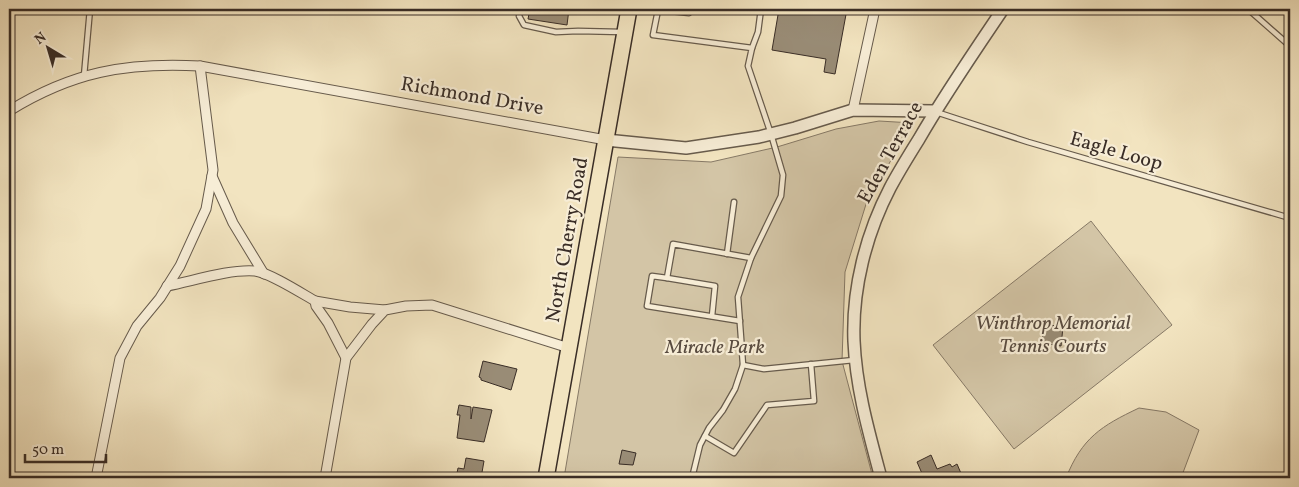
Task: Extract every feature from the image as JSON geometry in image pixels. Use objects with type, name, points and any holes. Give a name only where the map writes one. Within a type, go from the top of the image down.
[{"type":"main road","name":"North Cherry Road","points":[[546,478],[629,9]]},
{"type":"street","points":[[853,110],[875,9]]},
{"type":"street","name":"Eden Terrace","points":[[881,478],[857,378],[854,339],[856,300],[862,262],[874,224],[890,189],[935,111],[1003,9]]},
{"type":"street","name":"Richmond Drive","points":[[9,111],[30,98],[62,83],[84,76],[130,66],[165,64],[200,66],[606,140],[686,148],[722,144],[771,134],[853,110],[935,111]]},
{"type":"street","points":[[96,478],[120,358],[137,326],[180,266],[206,209],[212,170],[200,66]]},
{"type":"street","points":[[212,176],[233,223],[264,275]]},
{"type":"street","points":[[167,286],[225,274],[256,271],[283,282],[315,301],[350,307],[386,310],[406,306],[432,305],[569,348]]},
{"type":"street","points":[[315,301],[316,306],[328,323],[346,358]]},
{"type":"street","points":[[325,478],[346,358],[372,324],[386,310]]},
{"type":"lane","points":[[84,76],[90,9]]},
{"type":"lane","points":[[520,9],[520,16],[524,25],[532,27],[556,32],[625,32]]},
{"type":"lane","points":[[690,9],[689,12],[655,9],[653,35],[752,48]]},
{"type":"lane","points":[[692,478],[696,459],[705,436],[735,389],[743,365],[738,298],[751,258],[781,196],[783,175],[748,66],[758,32],[761,9]]},
{"type":"lane","points":[[1248,9],[1290,46]]},
{"type":"lane","name":"Eagle Loop","points":[[935,111],[1028,142],[1290,218]]},
{"type":"lane","points":[[727,254],[734,202]]},
{"type":"lane","points":[[667,278],[673,244],[751,258]]},
{"type":"lane","points":[[712,316],[715,286],[652,276],[647,306],[740,321]]},
{"type":"lane","points":[[743,365],[764,368],[856,360]]},
{"type":"lane","points":[[705,436],[734,453],[767,405],[814,401],[811,364]]},
{"type":"green space","name":"Miracle Park","points":[[879,121],[913,123],[867,201],[845,272],[842,361],[873,478],[564,478],[618,157],[711,162],[777,147],[836,129]]},
{"type":"green space","name":"Winthrop Memorial Tennis Courts","points":[[1091,221],[1172,325],[1014,449],[933,345]]},
{"type":"green space","points":[[1139,408],[1166,412],[1199,430],[1181,478],[1066,478],[1079,453],[1094,435],[1114,421]]},
{"type":"building","points":[[530,9],[569,9],[567,25],[528,19]]},
{"type":"building","points":[[779,9],[847,9],[835,74],[824,72],[826,59],[772,50]]},
{"type":"building","points":[[1044,324],[1063,327],[1061,346],[1042,343]]},
{"type":"building","points":[[483,361],[517,369],[511,390],[481,380],[479,377]]},
{"type":"building","points":[[459,405],[471,407],[471,419],[473,407],[492,410],[484,442],[457,438],[460,415],[457,415]]},
{"type":"building","points":[[622,450],[636,453],[633,465],[619,464]]},
{"type":"building","points":[[931,455],[937,469],[950,464],[952,467],[957,464],[963,478],[924,478],[917,462]]},
{"type":"building","points":[[466,458],[484,461],[481,478],[456,478],[458,468],[464,469]]}]
